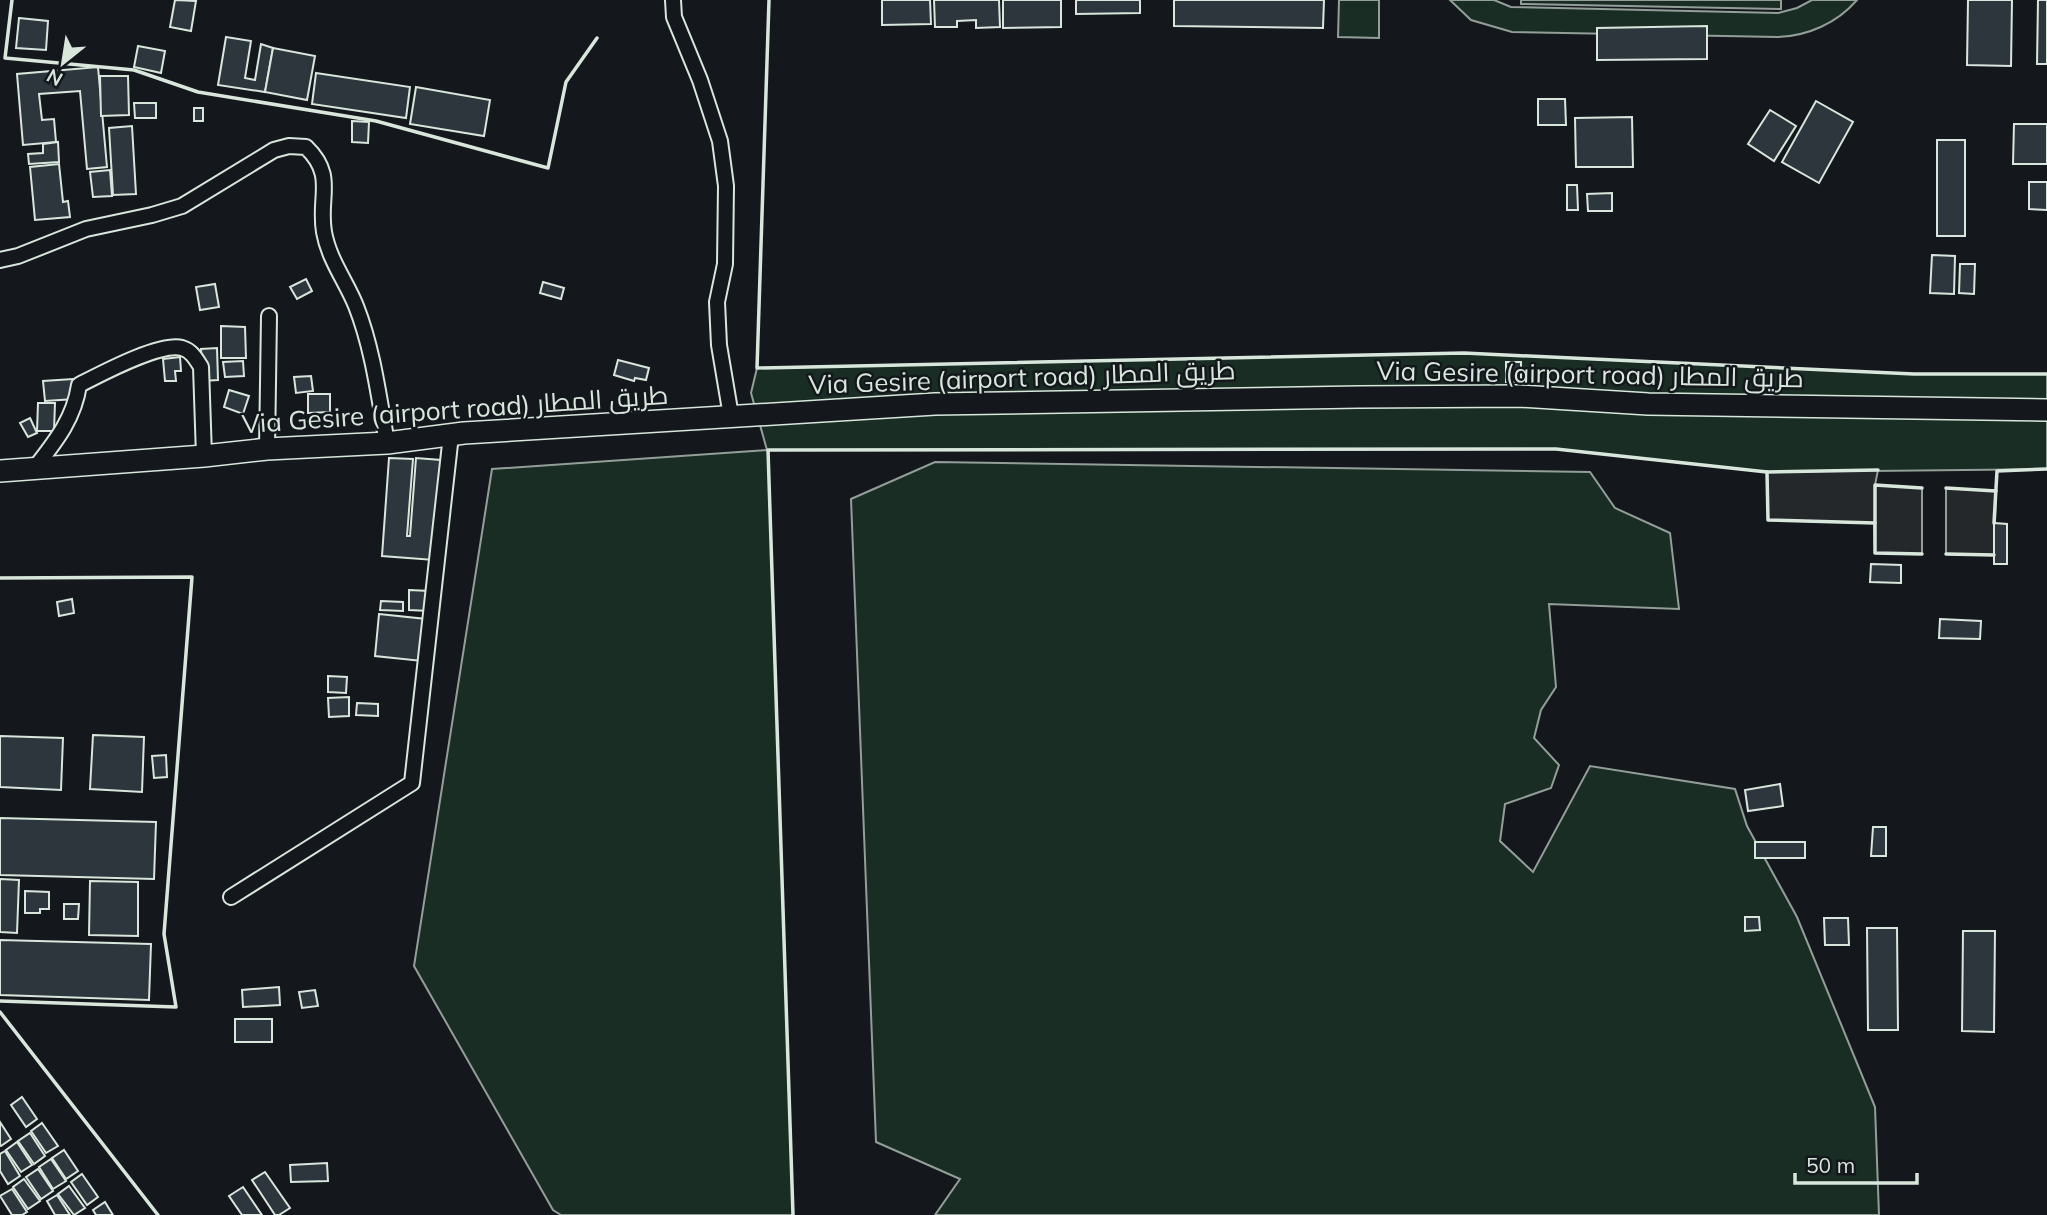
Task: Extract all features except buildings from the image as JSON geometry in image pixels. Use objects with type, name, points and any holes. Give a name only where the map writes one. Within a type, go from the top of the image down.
[{"type":"main road","name":"Via Gesire (airport road) طريق المطار","points":[[0,471],[267,449],[387,443],[451,435],[935,404],[1519,396],[1648,404],[2047,410]]},
{"type":"street","points":[[673,0],[674,17],[700,80],[720,141],[726,186],[725,264],[717,302],[719,345],[731,416]]},
{"type":"street","points":[[0,260],[18,256],[86,229],[182,206],[274,150],[289,146],[306,147],[319,160],[324,178],[324,232],[332,261],[356,305],[363,327],[387,443]]},
{"type":"street","points":[[267,449],[268,316]]},
{"type":"street","points":[[33,468],[55,442],[73,414],[79,385],[166,347],[183,348],[195,355],[201,367],[204,456]]},
{"type":"street","points":[[231,897],[412,783],[451,435]]},
{"type":"green space","points":[[1339,0],[1379,0],[1379,38],[1338,37]]},
{"type":"green space","points":[[1450,0],[1494,0],[1511,7],[1778,13],[1797,8],[1812,0],[1857,0],[1821,27],[1778,37],[1512,32],[1471,20]]},
{"type":"green space","points":[[1521,0],[1781,0],[1781,9],[1521,4]]},
{"type":"green space","points":[[1464,353],[1914,374],[2047,374],[2047,469],[1767,472],[1556,449],[768,450],[793,1215],[561,1215],[553,1210],[414,966],[492,469],[767,450],[751,393],[757,368]]},
{"type":"green space","points":[[935,462],[1590,472],[1615,508],[1670,533],[1679,609],[1549,604],[1556,687],[1541,710],[1534,738],[1559,765],[1551,788],[1505,804],[1500,841],[1533,872],[1590,766],[1735,789],[1747,826],[1797,917],[1875,1107],[1879,1215],[935,1215],[960,1179],[876,1142],[851,499]]},
{"type":"shaded area","points":[[1878,470],[1875,485],[1922,488],[1922,554],[1875,553],[1874,523],[1768,520],[1767,472]]},
{"type":"shaded area","points":[[1946,488],[1996,491],[1994,555],[1946,554]]},
{"type":"wall","points":[[12,0],[5,58],[134,70],[198,92],[376,121],[548,168],[566,82],[597,38]]},
{"type":"wall","points":[[769,0],[757,368],[1464,353],[1914,374],[2047,374]]},
{"type":"wall","points":[[793,1215],[768,450],[1556,449],[1767,472],[1878,470]]},
{"type":"wall","points":[[1994,523],[1997,471],[2047,469]]},
{"type":"wall","points":[[1767,472],[1768,520],[1875,523]]},
{"type":"wall","points":[[1922,488],[1875,485],[1875,553],[1922,554]]},
{"type":"wall","points":[[1946,488],[1996,491]]},
{"type":"wall","points":[[1946,554],[1994,555]]},
{"type":"wall","points":[[0,578],[192,577],[164,934],[176,1007],[0,1001]]},
{"type":"wall","points":[[0,1012],[158,1215]]}]
